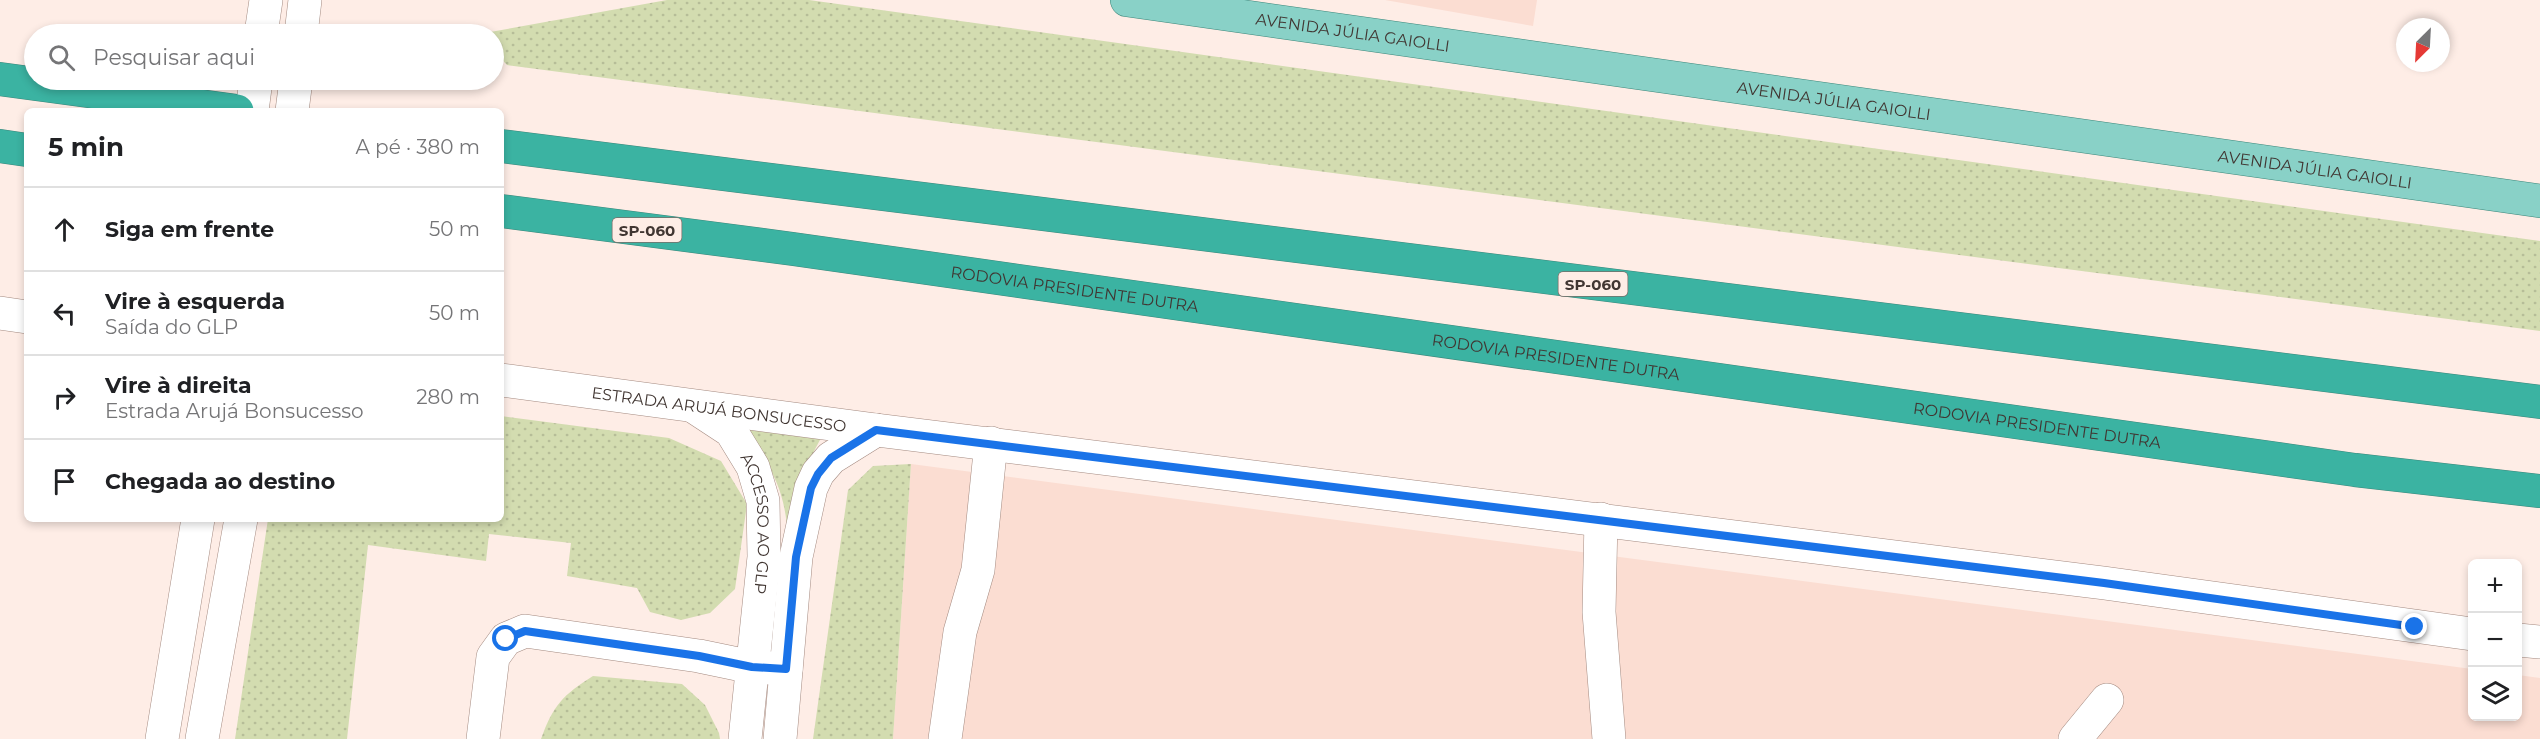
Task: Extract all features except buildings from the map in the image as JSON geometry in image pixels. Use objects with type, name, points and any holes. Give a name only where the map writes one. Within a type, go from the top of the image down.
[{"type":"highway","points":[[0,79],[24,82]]},
{"type":"highway","points":[[81,90],[215,108]]},
{"type":"highway","points":[[0,146],[24,150]]},
{"type":"highway","name":"SP-060","points":[[504,146],[2540,402]]},
{"type":"highway","name":"RODOVIA PRESIDENTE DUTRA","points":[[504,211],[828,254],[2355,470],[2540,491]]},
{"type":"main road","name":"AVENIDA JÚLIA GAIOLLI","points":[[1127,0],[2540,201]]},
{"type":"street","points":[[262,24],[266,0]]},
{"type":"street","points":[[302,24],[305,0]]},
{"type":"street","points":[[252,108],[255,90]]},
{"type":"street","points":[[292,108],[295,90]]},
{"type":"street","points":[[0,313],[24,317]]},
{"type":"street","name":"ESTRADA ARUJÁ BONSUCESSO","points":[[504,380],[876,430],[2104,583],[2468,633]]},
{"type":"street","name":"ACCESSO AO GLP","points":[[692,406],[731,431],[753,467],[763,501],[764,557],[745,739]]},
{"type":"street","points":[[780,739],[796,557],[811,488],[818,474],[831,458],[876,430]]},
{"type":"street","points":[[945,739],[960,632],[978,570],[991,443]]},
{"type":"street","points":[[1601,519],[1599,612],[1609,739]]},
{"type":"street","points":[[162,739],[198,522]]},
{"type":"street","points":[[202,739],[240,522]]},
{"type":"street","points":[[483,739],[493,657],[506,639],[525,631],[699,656],[752,667],[786,669]]},
{"type":"street","points":[[2522,640],[2540,642]]},
{"type":"street","points":[[2075,739],[2107,700]]},
{"type":"shaded area","points":[[1385,0],[1537,0],[1533,26]]},
{"type":"shaded area","points":[[911,464],[2468,668],[2468,721],[2522,721],[2522,676],[2540,678],[2540,739],[893,739]]},
{"type":"green space","points":[[667,0],[809,0],[2540,241],[2540,331],[507,65],[504,62],[504,29]]},
{"type":"green space","points":[[504,416],[669,438],[721,461],[747,504],[735,589],[710,613],[681,620],[650,612],[637,588],[567,576],[571,543],[489,534],[486,561],[368,545],[347,739],[235,739],[268,522],[504,522]]},
{"type":"green space","points":[[739,428],[821,438],[805,468],[788,542],[784,508],[776,480],[761,455]]},
{"type":"green space","points":[[911,464],[893,739],[813,739],[848,490],[873,466]]},
{"type":"green space","points":[[593,676],[682,684],[705,705],[720,739],[541,739],[550,717],[560,702]]},
{"type":"route","points":[[506,639],[525,631],[699,656],[752,667],[786,669],[796,557],[811,488],[818,474],[831,458],[876,430],[2104,583],[2415,627]]}]
